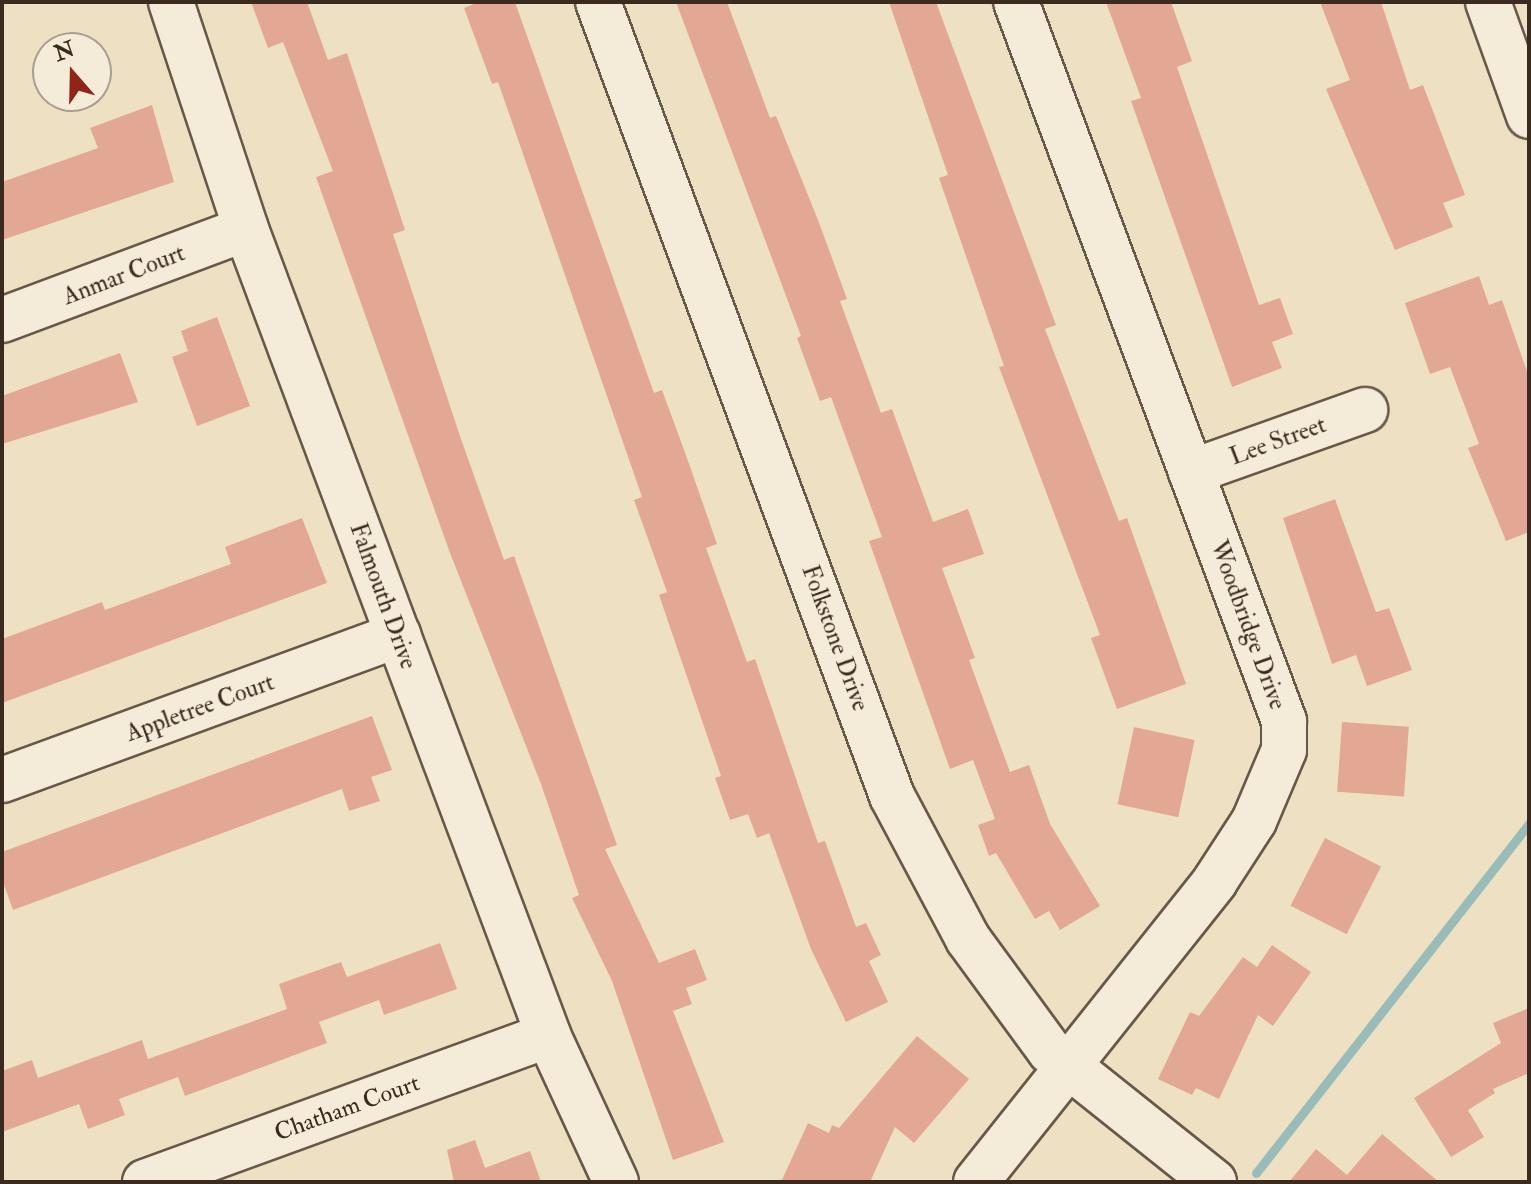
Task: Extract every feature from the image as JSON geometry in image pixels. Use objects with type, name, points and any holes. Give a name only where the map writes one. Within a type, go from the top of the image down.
[{"type":"street","name":"Falmouth Drive","points":[[171,2],[246,229],[548,1035],[616,1182]]},
{"type":"street","name":"Folkstone Drive","points":[[598,2],[892,796],[968,939],[1065,1067],[1214,1182]]},
{"type":"street","name":"Woodbridge Drive","points":[[976,1182],[1215,881],[1254,821],[1284,750],[1284,721],[1016,2]]},
{"type":"street","points":[[1488,2],[1529,116]]},
{"type":"street","name":"Anmar Court","points":[[2,320],[246,229]]},
{"type":"street","name":"Lee Street","points":[[1191,472],[1365,410]]},
{"type":"street","name":"Appletree Court","points":[[2,780],[398,635]]},
{"type":"street","name":"Chatham Court","points":[[145,1182],[548,1035]]},
{"type":"building","points":[[251,2],[307,2],[328,60],[347,53],[405,230],[393,234],[461,439],[504,560],[514,556],[617,845],[605,849],[659,963],[695,949],[707,980],[686,988],[692,1004],[673,1011],[724,1142],[673,1160],[612,981],[572,898],[579,895],[541,784],[450,553],[316,177],[333,171],[283,42],[268,48]]},
{"type":"building","points":[[479,2],[515,2],[654,393],[662,390],[687,458],[717,544],[706,548],[747,662],[755,659],[818,843],[825,841],[856,927],[866,923],[881,955],[869,961],[888,1002],[846,1022],[811,949],[769,833],[757,838],[748,814],[730,820],[715,778],[721,776],[659,595],[667,592],[634,500],[642,497],[498,82],[492,84],[464,8]]},
{"type":"building","points":[[676,2],[727,2],[770,118],[776,116],[818,220],[847,299],[840,301],[881,413],[892,409],[933,522],[968,509],[984,554],[942,568],[975,658],[969,660],[1010,772],[1029,765],[1050,824],[1100,906],[1060,930],[1049,911],[1035,919],[996,853],[989,856],[978,825],[995,819],[973,760],[950,769],[869,541],[882,537],[831,397],[820,401],[797,338],[801,336]]},
{"type":"building","points":[[889,2],[936,2],[1056,325],[1045,329],[1119,521],[1127,518],[1186,684],[1117,709],[1091,638],[1100,635],[999,367],[1004,366],[939,178],[948,175]]},
{"type":"building","points":[[1106,2],[1171,2],[1192,61],[1177,67],[1259,305],[1280,298],[1293,334],[1272,342],[1282,368],[1232,387],[1131,101],[1141,98]]},
{"type":"building","points":[[1320,2],[1381,2],[1410,90],[1423,85],[1465,195],[1443,203],[1453,227],[1395,250],[1326,89],[1350,80]]},
{"type":"building","points":[[152,105],[174,182],[2,240],[2,182],[98,148],[90,128]]},
{"type":"building","points":[[1479,276],[1489,305],[1502,300],[1529,377],[1529,532],[1506,541],[1468,448],[1479,444],[1450,367],[1430,374],[1405,303]]},
{"type":"building","points":[[217,317],[250,406],[197,426],[172,357],[188,351],[181,331]]},
{"type":"building","points":[[120,353],[138,402],[2,444],[2,396]]},
{"type":"building","points":[[1335,499],[1376,612],[1389,608],[1412,670],[1367,686],[1356,655],[1332,664],[1283,518]]},
{"type":"building","points":[[302,518],[327,583],[2,703],[2,639],[102,602],[105,610],[231,564],[225,547]]},
{"type":"building","points":[[372,716],[392,770],[371,777],[380,801],[349,811],[342,789],[13,910],[2,879],[2,852]]},
{"type":"building","points":[[1342,722],[1409,727],[1404,797],[1337,792]]},
{"type":"building","points":[[1134,727],[1195,740],[1178,817],[1118,804]]},
{"type":"building","points":[[1325,838],[1381,867],[1347,934],[1290,906]]},
{"type":"building","points":[[440,943],[457,989],[384,1015],[379,1000],[319,1022],[327,1043],[185,1096],[178,1077],[119,1099],[125,1115],[88,1129],[79,1104],[2,1132],[2,1071],[32,1060],[38,1078],[142,1040],[148,1059],[287,1009],[279,984],[341,962],[347,977]]},
{"type":"building","points":[[1272,945],[1311,972],[1273,1026],[1258,1015],[1219,1099],[1196,1088],[1192,1095],[1158,1079],[1190,1012],[1199,1016],[1243,957],[1257,967]]},
{"type":"building","points":[[1529,1008],[1529,1073],[1493,1089],[1495,1093],[1468,1110],[1484,1137],[1451,1157],[1414,1098],[1501,1043],[1493,1023]]},
{"type":"building","points":[[917,1036],[969,1079],[914,1143],[895,1127],[870,1182],[781,1182],[808,1123],[829,1133],[832,1125],[839,1128]]},
{"type":"building","points":[[1382,1134],[1439,1182],[1289,1182],[1316,1149],[1347,1175]]},
{"type":"building","points":[[475,1140],[485,1168],[530,1151],[541,1182],[454,1182],[447,1150]]},
{"type":"waterway","points":[[1256,1173],[1529,823]]}]
